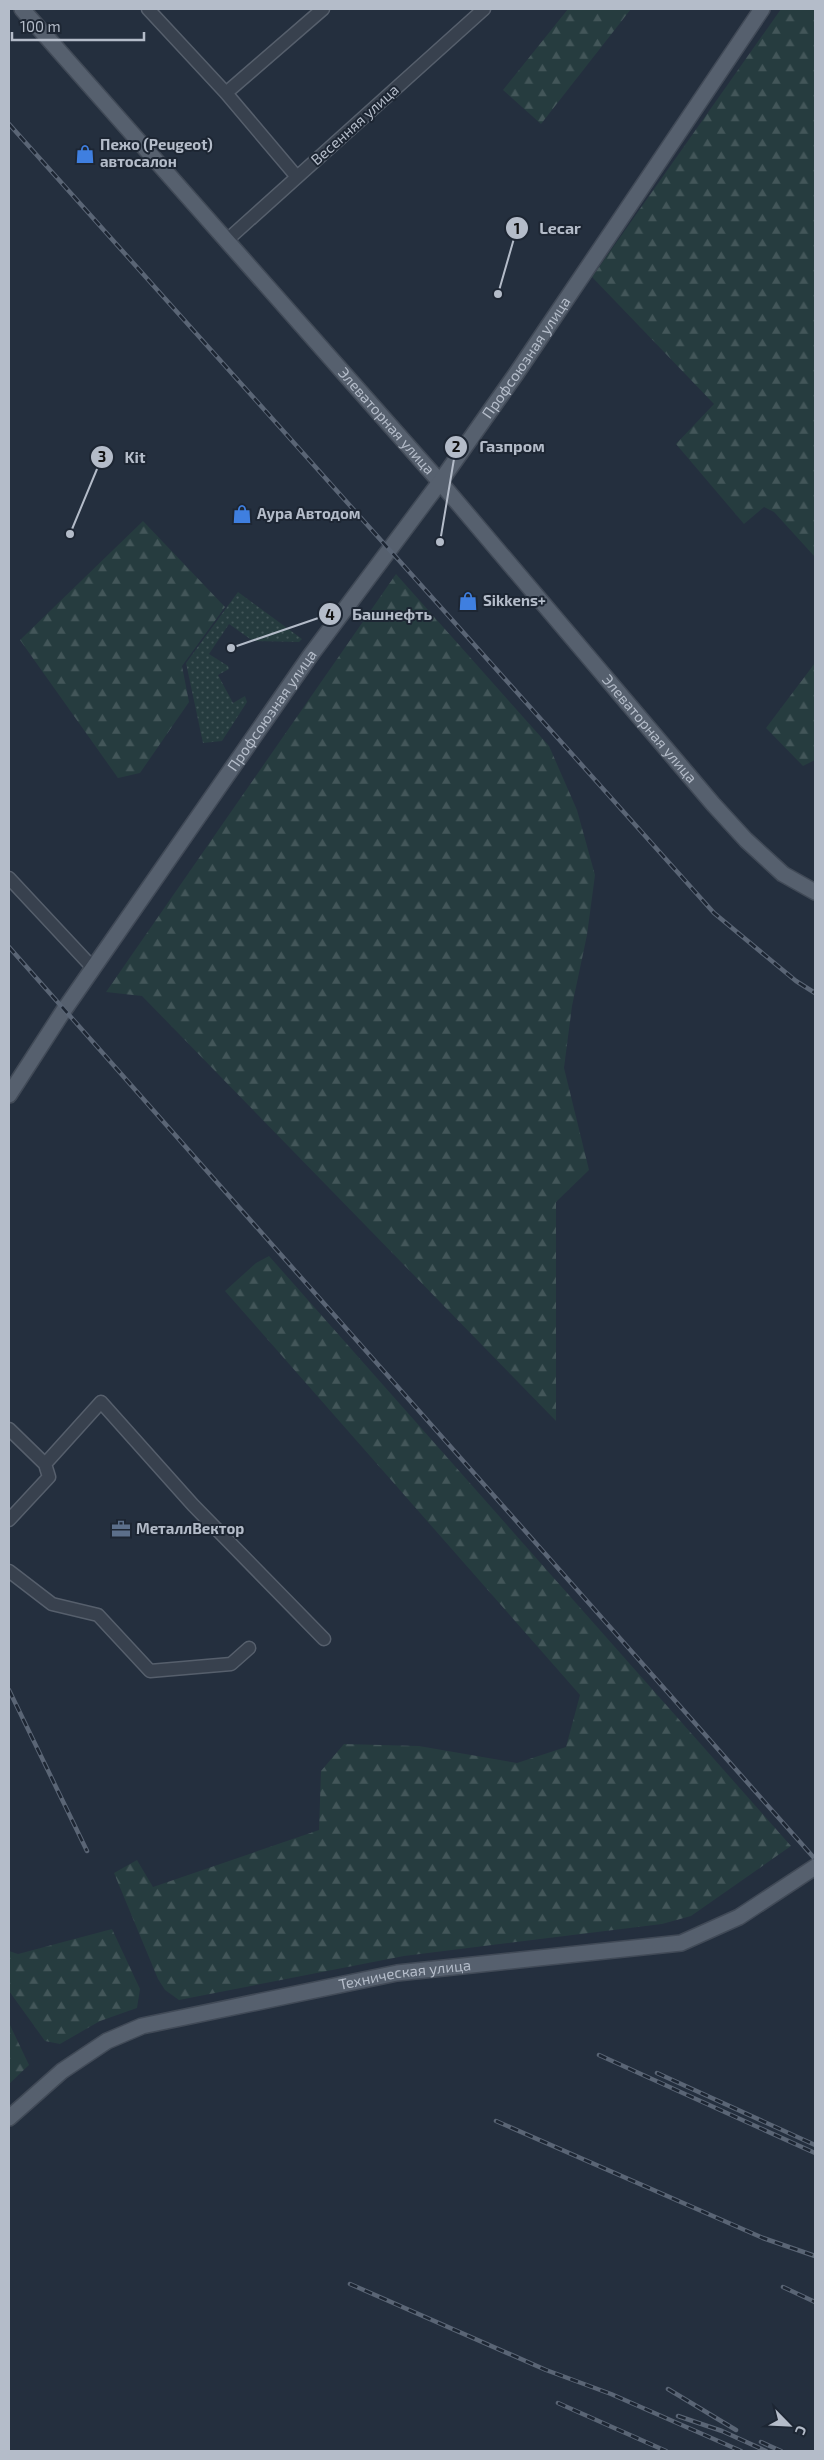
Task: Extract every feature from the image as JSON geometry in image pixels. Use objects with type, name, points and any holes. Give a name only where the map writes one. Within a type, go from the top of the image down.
[{"type":"main road","name":"Элеваторная улица","points":[[22,9],[440,482],[640,719],[746,840],[783,874],[815,892]]},
{"type":"main road","name":"Профсоюзная улица","points":[[9,1095],[93,968],[310,656],[440,482],[762,9]]},
{"type":"main road","name":"Техническая улица","points":[[9,2118],[62,2071],[107,2041],[142,2026],[397,1973],[681,1943],[739,1917],[815,1867]]},
{"type":"street","points":[[226,93],[323,9]]},
{"type":"street","name":"Весенняя улица","points":[[226,241],[484,9]]},
{"type":"street","points":[[156,11],[297,177]]},
{"type":"street","points":[[9,878],[93,968]]},
{"type":"street","points":[[45,1464],[101,1402],[193,1505],[324,1640]]},
{"type":"street","points":[[9,1430],[45,1464],[49,1477],[9,1520]]},
{"type":"street","points":[[9,1571],[52,1604],[98,1615],[150,1671],[231,1664],[249,1648]]},
{"type":"green space","points":[[568,9],[631,9],[541,124],[503,90]]},
{"type":"green space","points":[[781,9],[815,9],[815,557],[774,512],[764,507],[744,524],[676,444],[714,404],[592,277]]},
{"type":"green space","points":[[143,521],[225,607],[182,666],[189,702],[140,773],[118,778],[20,640]]},
{"type":"green space","points":[[396,574],[549,746],[577,810],[595,875],[587,935],[572,1006],[564,1068],[589,1170],[556,1202],[556,1421],[142,996],[106,992]]},
{"type":"green space","points":[[238,592],[302,639],[299,642],[253,641],[229,624],[209,654],[228,666],[229,669],[218,675],[233,703],[245,696],[247,702],[222,741],[203,743],[186,663]]},
{"type":"green space","points":[[815,663],[815,760],[803,766],[766,728]]},
{"type":"green space","points":[[269,1256],[791,1846],[691,1916],[662,1924],[404,1956],[179,2000],[165,1990],[158,1979],[114,1873],[137,1860],[153,1887],[319,1830],[321,1771],[344,1744],[419,1746],[517,1763],[566,1747],[580,1695],[225,1291],[256,1263]]},
{"type":"green space","points":[[112,1929],[140,1989],[137,2008],[100,2021],[60,2044],[45,2041],[9,1991],[9,1951],[18,1954]]},
{"type":"green space","points":[[9,2023],[29,2065],[9,2084]]},
{"type":"railway","points":[[9,124],[714,913],[796,981],[815,993]]},
{"type":"railway","points":[[9,947],[815,1859]]},
{"type":"railway","points":[[9,1690],[87,1851]]},
{"type":"railway","points":[[599,2055],[815,2153]]},
{"type":"railway","points":[[657,2073],[815,2145]]},
{"type":"railway","points":[[496,2121],[763,2238],[815,2256]]},
{"type":"railway","points":[[350,2284],[546,2370],[611,2394],[741,2451]]},
{"type":"railway","points":[[783,2287],[815,2302]]},
{"type":"railway","points":[[668,2389],[736,2430]]},
{"type":"railway","points":[[558,2403],[666,2451]]},
{"type":"railway","points":[[678,2416],[722,2431],[766,2451]]},
{"type":"railway","points":[[761,2442],[781,2451]]},
{"type":"place","name":"Пежо (Peugeot) автосалон","points":[[85,154]]},
{"type":"place","name":"Lecar","points":[[498,294]]},
{"type":"place","name":"Аура Автодом","points":[[242,514]]},
{"type":"place","name":"Kit","points":[[70,534]]},
{"type":"place","name":"Газпром","points":[[440,542]]},
{"type":"place","name":"Sikkens+","points":[[468,601]]},
{"type":"place","name":"Башнефть","points":[[231,648]]},
{"type":"place","name":"МеталлВектор","points":[[121,1529]]}]
